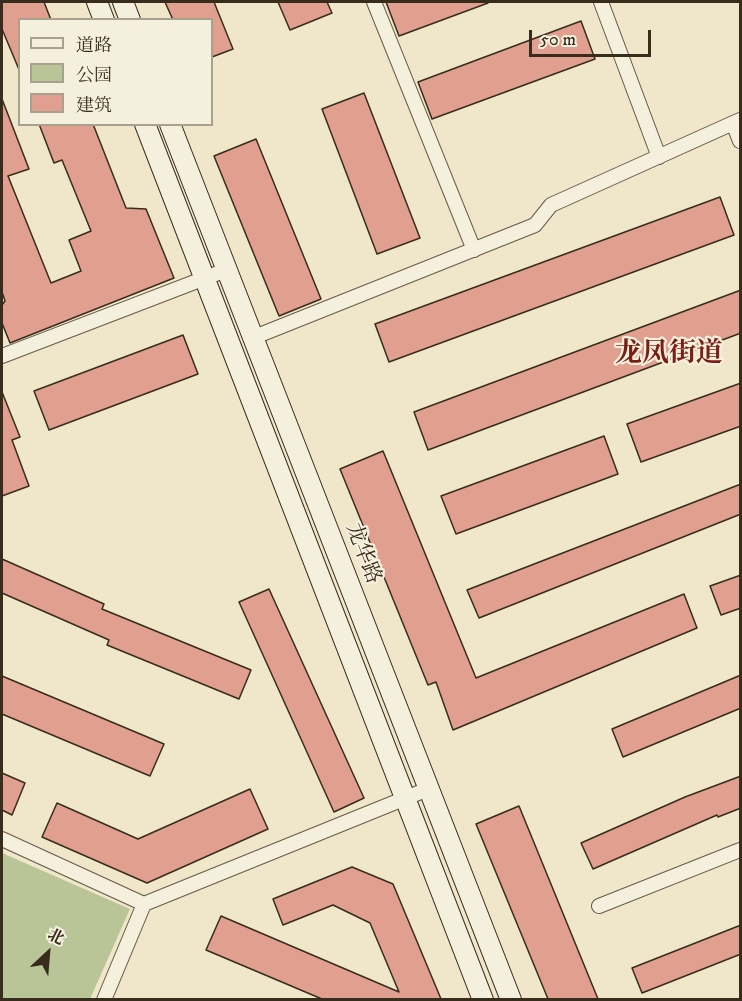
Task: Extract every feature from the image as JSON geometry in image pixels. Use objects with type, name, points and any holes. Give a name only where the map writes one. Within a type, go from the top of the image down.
[{"type":"main road","points":[[97,2],[103,18]]},
{"type":"main road","points":[[123,2],[129,18]]},
{"type":"main road","points":[[146,126],[483,999]]},
{"type":"main road","name":"龙华路","points":[[171,126],[511,999]]},
{"type":"street","points":[[374,2],[474,250]]},
{"type":"street","points":[[601,2],[659,157]]},
{"type":"street","points":[[252,338],[535,225],[551,205],[737,121],[741,141]]},
{"type":"street","points":[[2,356],[226,270]]},
{"type":"street","points":[[104,999],[144,904],[428,789]]},
{"type":"street","points":[[2,839],[144,904]]},
{"type":"street","points":[[598,906],[741,850]]},
{"type":"green space","points":[[2,853],[130,909],[90,999],[2,999]]},
{"type":"building","points":[[2,2],[44,2],[50,18],[18,18],[18,67],[2,29]]},
{"type":"building","points":[[165,2],[214,2],[233,49],[213,57],[213,18],[172,18]]},
{"type":"building","points":[[278,2],[327,2],[332,13],[290,30]]},
{"type":"building","points":[[386,2],[488,2],[488,3],[399,36]]},
{"type":"building","points":[[581,21],[595,59],[432,119],[418,82]]},
{"type":"building","points":[[364,93],[420,238],[377,254],[322,109]]},
{"type":"building","points":[[2,99],[29,169],[8,176],[51,283],[81,271],[69,240],[91,231],[62,160],[54,163],[40,126],[94,126],[126,208],[146,209],[174,278],[10,343],[2,323],[2,305],[5,301],[2,292]]},
{"type":"building","points":[[256,139],[321,299],[279,316],[214,156]]},
{"type":"building","points":[[720,197],[734,235],[389,362],[375,324]]},
{"type":"building","points":[[741,290],[741,333],[428,450],[414,412]]},
{"type":"building","points":[[183,335],[198,374],[49,430],[34,391]]},
{"type":"building","points":[[741,383],[741,426],[641,462],[627,424]]},
{"type":"building","points":[[2,392],[20,437],[12,440],[29,486],[2,496]]},
{"type":"building","points":[[604,436],[618,474],[456,534],[441,496]]},
{"type":"building","points":[[383,451],[476,678],[684,594],[697,628],[453,730],[436,682],[428,685],[340,469]]},
{"type":"building","points":[[741,484],[741,514],[479,618],[467,590]]},
{"type":"building","points":[[2,559],[104,604],[102,609],[251,670],[239,699],[107,645],[109,640],[2,593]]},
{"type":"building","points":[[741,575],[741,608],[721,615],[710,586]]},
{"type":"building","points":[[269,589],[364,798],[334,812],[239,602]]},
{"type":"building","points":[[741,675],[741,708],[623,757],[612,729]]},
{"type":"building","points":[[2,676],[164,744],[150,776],[2,714]]},
{"type":"building","points":[[2,773],[25,783],[12,815],[2,810]]},
{"type":"building","points":[[741,776],[741,808],[718,817],[717,815],[593,869],[581,843],[685,797]]},
{"type":"building","points":[[250,789],[268,829],[147,883],[42,837],[57,803],[138,839]]},
{"type":"building","points":[[519,806],[598,999],[548,999],[476,824]]},
{"type":"building","points":[[352,867],[393,884],[441,999],[322,999],[206,950],[221,916],[399,992],[370,923],[333,905],[283,925],[273,899]]},
{"type":"building","points":[[741,925],[741,954],[642,993],[632,968]]},
{"type":"district","name":"龙凤街道","points":[[669,355]]}]
